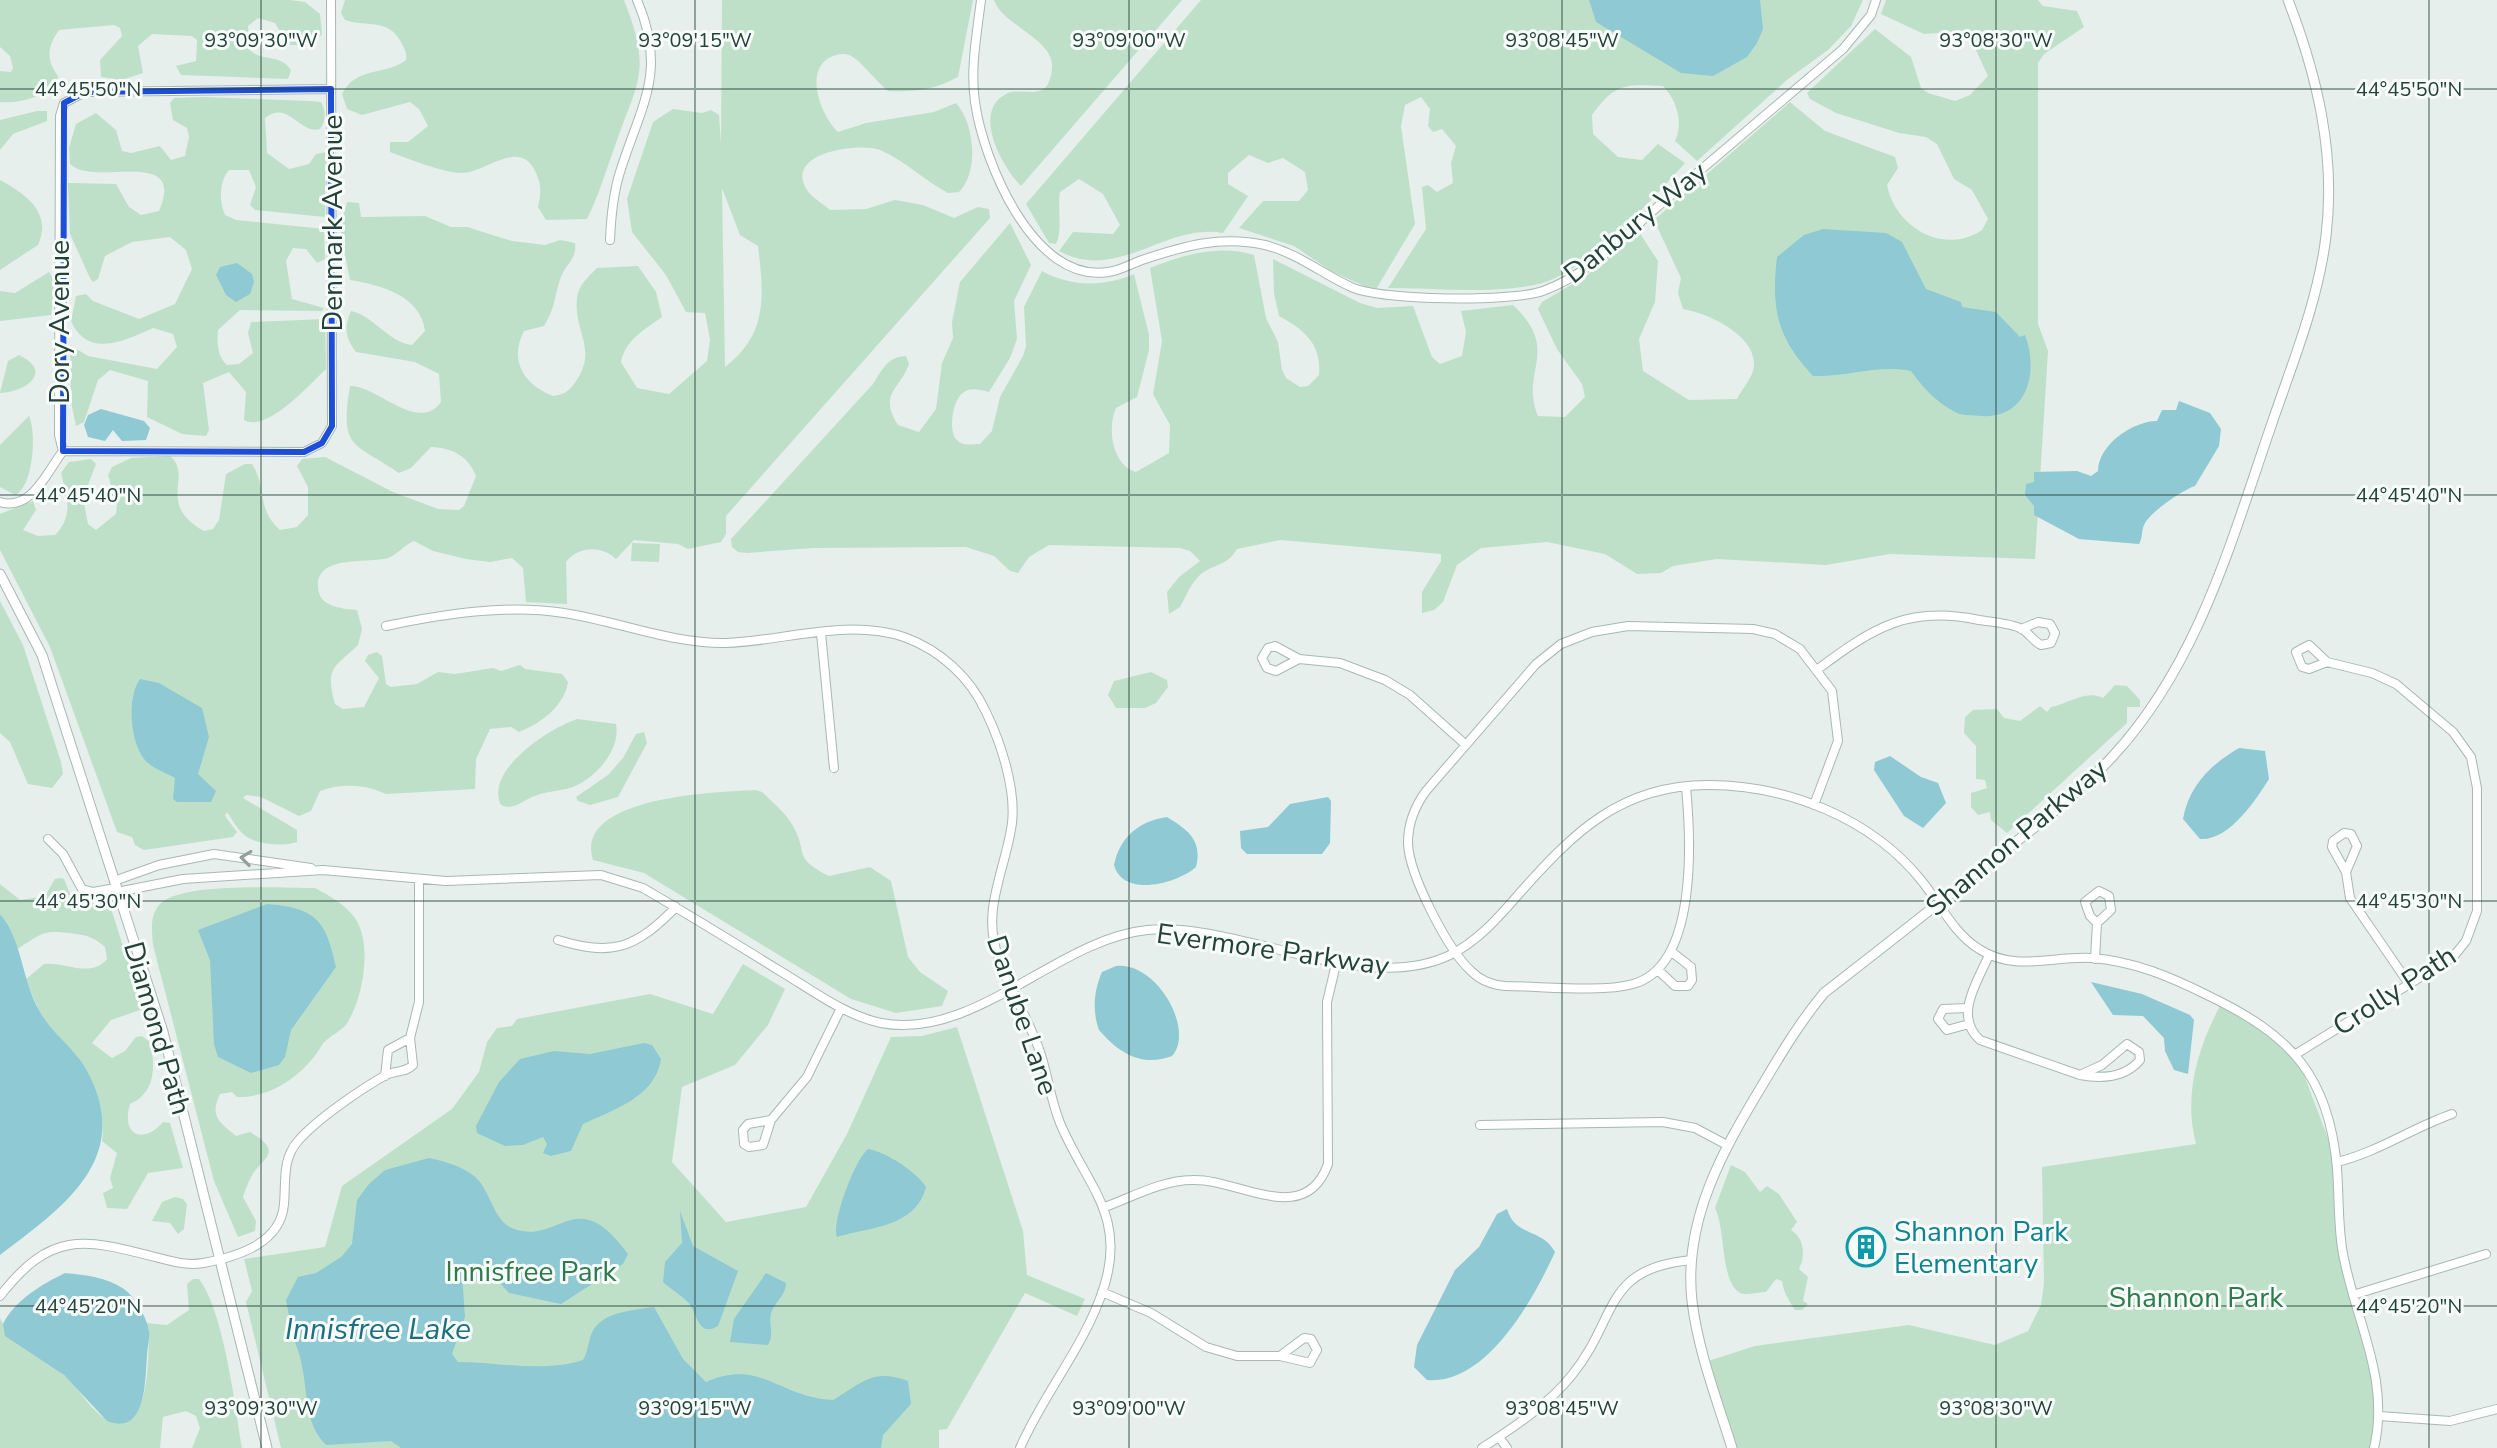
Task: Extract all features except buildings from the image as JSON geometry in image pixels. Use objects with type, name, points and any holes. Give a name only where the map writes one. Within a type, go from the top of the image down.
[{"type":"street","name":"Denmark Avenue","points":[[63,451],[304,452],[322,443],[332,426],[331,0]]},
{"type":"street","points":[[610,240],[611,210],[620,171],[639,126],[653,75],[647,25],[637,0]]},
{"type":"street","name":"Danbury Way","points":[[981,0],[974,59],[974,99],[982,139],[995,174],[1034,239],[1055,260],[1080,271],[1107,273],[1189,244],[1238,239],[1286,250],[1352,287],[1375,295],[1505,297],[1539,292],[1588,267],[1843,49],[1871,15],[1876,0]]},
{"type":"street","name":"Shannon Parkway","points":[[1732,1448],[1698,1339],[1692,1298],[1692,1260],[1703,1200],[1727,1145],[1801,1020],[1824,993],[2068,801],[2115,754],[2156,701],[2190,644],[2214,592],[2316,297],[2326,234],[2328,171],[2321,108],[2306,46],[2288,0]]},
{"type":"street","name":"Dory Avenue","points":[[63,451],[59,435],[60,137],[64,103],[85,92],[331,89]]},
{"type":"street","points":[[0,502],[16,506],[25,501],[63,451]]},
{"type":"street","name":"Diamond Path","points":[[0,574],[42,655],[163,1032],[267,1448]]},
{"type":"street","name":"Danube Lane","points":[[386,626],[458,613],[536,610],[723,643],[867,630],[915,642],[955,669],[984,707],[1012,803],[1011,830],[991,918],[995,949],[1041,1054],[1060,1123],[1105,1207],[1111,1248],[1102,1292],[1078,1346],[1020,1448]]},
{"type":"street","points":[[1818,669],[1860,638],[1912,617],[1950,614],[2021,629]]},
{"type":"street","points":[[1686,787],[1689,863],[1673,953],[1659,971],[1624,986],[1497,985],[1469,970],[1420,887],[1408,844],[1418,802],[1536,664],[1561,644],[1600,630],[1628,626],[1764,630],[1800,649],[1832,691],[1839,728],[1835,754],[1814,805]]},
{"type":"street","points":[[821,633],[834,768]]},
{"type":"street","points":[[1299,659],[1340,663],[1385,680],[1410,695],[1466,745]]},
{"type":"street","name":"Crolly Path","points":[[2296,1054],[2453,957],[2475,922],[2478,901],[2475,767],[2466,746],[2396,684],[2372,673],[2327,662]]},
{"type":"street","name":"Evermore Parkway","points":[[116,887],[159,865],[214,854],[323,870],[446,881],[601,875],[635,884],[841,1008],[883,1023],[920,1024],[943,1019],[1115,938],[1144,931],[1183,932],[1399,968],[1423,964],[1456,952],[1486,930],[1564,843],[1595,819],[1629,800],[1686,787],[1734,787],[1814,805],[1857,825],[1895,852],[1963,935],[1989,955],[2022,963],[2095,959],[2127,963],[2168,976],[2252,1017],[2296,1054],[2322,1097],[2337,1162],[2340,1236],[2353,1295],[2375,1365],[2379,1416],[2374,1448]]},
{"type":"street","points":[[48,839],[63,854],[81,889],[96,892],[116,887]]},
{"type":"street","name":"Evermore Parkway","points":[[116,887],[183,879],[323,870]]},
{"type":"street","points":[[2346,872],[2350,898],[2409,984]]},
{"type":"street","points":[[0,1296],[39,1257],[67,1244],[101,1243],[184,1264],[219,1259],[256,1247],[272,1233],[283,1212],[287,1162],[298,1141],[385,1076],[407,1071],[413,1065],[410,1038],[419,1002],[419,879]]},
{"type":"street","points":[[558,940],[593,951],[626,944],[648,934],[676,907]]},
{"type":"street","points":[[2095,959],[2097,923]]},
{"type":"street","points":[[1659,971],[1675,986],[1688,986],[1692,980],[1691,967],[1673,953]]},
{"type":"street","points":[[1989,955],[1967,1008],[1969,1024],[1980,1040],[2080,1075],[2102,1077],[2124,1073],[2140,1060],[2139,1052],[2127,1044],[2102,1065],[2080,1075]]},
{"type":"street","points":[[1105,1207],[1180,1180],[1216,1182],[1284,1199],[1299,1197],[1316,1186],[1328,1164],[1327,1002],[1337,960]]},
{"type":"street","points":[[771,1120],[807,1077],[841,1008]]},
{"type":"street","points":[[1967,1008],[1943,1009],[1938,1019],[1947,1030],[1969,1024]]},
{"type":"street","points":[[385,1076],[388,1050],[410,1038]]},
{"type":"street","points":[[2337,1162],[2371,1153],[2424,1124],[2452,1114]]},
{"type":"street","points":[[1480,1125],[1663,1122],[1695,1128],[1727,1145]]},
{"type":"street","points":[[2353,1295],[2486,1254]]},
{"type":"street","points":[[1482,1448],[1539,1409],[1572,1376],[1630,1279],[1658,1263],[1692,1260]]},
{"type":"street","points":[[1102,1292],[1163,1320],[1206,1347],[1237,1356],[1280,1356]]},
{"type":"street","points":[[2379,1416],[2450,1421],[2497,1409]]},
{"type":"street","points":[[1499,1437],[1507,1448]]},
{"type":"highlighted area","points":[[331,89],[332,426],[322,443],[304,452],[63,451],[64,103],[85,92]]},
{"type":"green space","points":[[0,0],[290,0],[305,2],[320,14],[322,34],[312,45],[288,45],[275,23],[258,18],[248,26],[250,50],[260,56],[282,61],[291,70],[288,79],[181,75],[176,66],[196,61],[197,40],[192,36],[152,34],[138,46],[143,73],[122,80],[101,77],[100,60],[122,36],[120,28],[114,25],[59,30],[50,53],[51,64],[58,76],[56,85],[30,99],[0,102],[0,71],[11,72],[13,68],[10,56],[0,47]]},
{"type":"green space","points":[[345,0],[624,0],[638,45],[638,76],[587,219],[546,220],[538,207],[540,189],[535,171],[520,157],[501,160],[471,172],[455,173],[390,152],[390,142],[408,142],[428,126],[419,109],[410,102],[362,115],[347,109],[342,94],[348,85],[363,75],[398,65],[406,60],[406,55],[401,42],[390,29],[345,20],[341,13]]},
{"type":"green space","points":[[722,0],[973,0],[958,77],[941,85],[888,91],[855,59],[844,54],[833,56],[818,71],[816,81],[821,104],[838,132],[866,123],[934,112],[956,103],[971,135],[972,161],[970,173],[959,192],[948,193],[880,150],[841,149],[814,159],[805,167],[802,177],[807,190],[815,198],[830,210],[866,209],[895,200],[923,205],[954,218],[978,207],[989,209],[990,218],[726,516],[726,534],[721,542],[688,549],[678,544],[634,540],[616,559],[604,551],[583,550],[566,562],[567,604],[526,602],[523,568],[512,558],[490,562],[466,559],[433,551],[414,541],[388,558],[343,563],[323,572],[318,580],[321,598],[335,606],[357,610],[362,629],[358,645],[338,664],[332,675],[335,704],[343,709],[364,707],[379,678],[365,661],[368,655],[377,652],[382,656],[386,684],[391,687],[417,684],[438,672],[455,674],[493,668],[501,671],[520,665],[525,669],[562,674],[568,682],[557,706],[535,724],[519,732],[511,727],[490,729],[476,759],[475,789],[386,794],[362,787],[336,787],[320,791],[311,811],[299,816],[261,797],[246,795],[243,798],[297,830],[297,842],[284,844],[268,844],[247,837],[227,812],[225,816],[237,832],[233,837],[144,850],[135,845],[132,837],[117,832],[50,647],[0,550],[0,514],[33,501],[36,510],[23,530],[38,536],[55,535],[67,513],[61,473],[69,462],[91,459],[96,464],[83,498],[88,524],[96,530],[116,514],[117,505],[108,475],[112,467],[131,458],[170,456],[179,472],[178,501],[181,511],[204,531],[213,529],[219,520],[226,474],[245,464],[252,464],[257,473],[265,506],[273,522],[280,530],[297,527],[308,515],[308,487],[297,466],[302,459],[325,457],[393,492],[438,509],[459,510],[464,506],[476,476],[469,463],[459,454],[431,447],[411,468],[399,473],[361,449],[349,434],[347,407],[350,386],[361,388],[409,411],[421,413],[432,410],[441,402],[439,374],[415,362],[356,352],[350,342],[347,322],[351,311],[367,318],[403,343],[412,345],[425,331],[416,309],[398,294],[350,280],[340,228],[347,202],[359,203],[361,217],[425,216],[451,227],[467,227],[512,241],[545,245],[560,240],[575,243],[573,258],[563,272],[548,319],[544,326],[524,331],[518,352],[527,378],[553,396],[565,393],[572,387],[585,360],[577,306],[581,286],[597,268],[638,266],[656,292],[662,317],[631,341],[621,362],[637,388],[669,394],[707,361],[710,339],[705,313],[686,312],[666,275],[632,232],[627,199],[653,122],[673,109],[702,113],[711,110],[719,115],[721,144]],"holes":[[[722,188],[740,235],[758,246],[762,298],[756,327],[749,341],[725,367]]]},
{"type":"green space","points":[[994,0],[1182,0],[1021,186],[999,154],[991,126],[991,113],[996,102],[1006,94],[1041,91],[1046,87],[1050,80],[1051,58],[1037,41],[999,9]]},
{"type":"green space","points":[[1201,0],[1863,0],[1851,26],[1828,50],[1788,79],[1697,161],[1675,141],[1679,126],[1677,111],[1672,97],[1663,86],[1630,86],[1607,97],[1592,115],[1593,134],[1618,157],[1642,160],[1658,144],[1685,163],[1636,215],[1595,252],[1553,279],[1534,285],[1480,290],[1388,288],[1426,229],[1422,187],[1428,185],[1437,192],[1453,183],[1451,163],[1456,146],[1442,129],[1433,132],[1428,126],[1430,109],[1421,97],[1405,105],[1401,126],[1415,224],[1375,291],[1331,271],[1294,246],[1239,228],[1263,201],[1299,201],[1308,190],[1305,172],[1283,158],[1268,163],[1249,155],[1228,173],[1228,184],[1248,196],[1223,233],[1202,232],[1182,236],[1102,260],[1081,259],[1059,251],[1073,232],[1113,234],[1120,225],[1103,194],[1079,179],[1060,192],[1058,238],[1056,244],[1049,243],[1026,204]]},
{"type":"green space","points":[[1886,0],[2038,0],[2043,6],[2077,11],[2084,27],[2044,54],[2038,63],[2038,324],[2048,351],[2035,559],[1890,554],[1826,565],[1717,559],[1673,566],[1661,573],[1637,574],[1605,554],[1547,542],[1481,548],[1457,565],[1443,602],[1434,610],[1422,613],[1422,592],[1441,561],[1441,554],[1280,540],[1237,549],[1225,561],[1201,574],[1180,607],[1169,614],[1167,592],[1179,577],[1200,561],[1190,551],[1180,548],[1049,545],[1029,557],[1018,573],[1010,571],[994,556],[966,547],[813,548],[747,553],[738,552],[732,547],[731,539],[895,358],[906,356],[909,364],[890,398],[892,414],[898,425],[919,432],[936,409],[942,363],[953,338],[952,322],[960,282],[1010,223],[1031,265],[1014,301],[1017,339],[1010,358],[989,392],[970,390],[957,400],[952,428],[958,442],[964,444],[980,444],[992,431],[1000,397],[1023,356],[1026,346],[1024,307],[1042,271],[1064,280],[1088,283],[1111,281],[1134,274],[1149,335],[1149,350],[1137,397],[1116,408],[1112,435],[1121,462],[1136,472],[1169,453],[1170,425],[1153,394],[1162,341],[1150,268],[1188,255],[1214,251],[1254,255],[1266,318],[1278,342],[1282,370],[1286,378],[1300,387],[1308,386],[1319,375],[1318,355],[1304,333],[1279,316],[1274,293],[1273,259],[1360,303],[1377,308],[1413,306],[1432,357],[1440,364],[1462,356],[1466,332],[1461,311],[1513,305],[1535,335],[1537,361],[1533,400],[1538,416],[1565,417],[1585,397],[1582,384],[1557,349],[1538,309],[1542,302],[1586,276],[1639,232],[1658,261],[1655,302],[1639,339],[1643,371],[1689,400],[1737,399],[1753,371],[1754,359],[1750,348],[1742,338],[1719,322],[1683,309],[1678,293],[1681,278],[1654,220],[1790,102],[1825,131],[1895,157],[1898,168],[1887,185],[1892,200],[1911,225],[1923,233],[1952,240],[1967,237],[1982,230],[1988,219],[1972,190],[1954,179],[1937,144],[1926,137],[1899,133],[1836,113],[1810,99],[1807,93],[1875,29],[1911,57],[1921,88],[1928,93],[1955,101],[1970,95],[1988,76],[1967,31],[1924,34],[1881,14]]},
{"type":"green space","points":[[174,98],[310,101],[323,105],[324,119],[320,129],[306,127],[280,113],[265,118],[267,153],[289,169],[309,164],[316,154],[326,152],[325,217],[255,210],[250,205],[256,187],[249,170],[229,170],[223,180],[221,198],[225,215],[236,220],[324,229],[325,259],[317,263],[306,249],[293,248],[286,261],[292,299],[324,308],[322,311],[240,310],[218,330],[218,340],[219,353],[227,365],[239,364],[253,353],[248,333],[251,322],[325,319],[326,369],[276,414],[253,422],[244,420],[246,392],[229,372],[203,383],[209,430],[206,436],[182,434],[147,417],[148,381],[110,370],[98,380],[84,422],[76,426],[71,402],[70,345],[88,356],[157,369],[177,347],[173,334],[153,328],[108,344],[87,340],[71,321],[76,296],[86,294],[93,301],[139,319],[175,304],[192,269],[186,250],[170,237],[132,242],[105,256],[98,279],[93,282],[70,234],[68,183],[116,184],[129,207],[141,215],[159,211],[164,191],[160,179],[149,173],[98,172],[82,170],[70,164],[69,148],[76,124],[96,113],[116,130],[122,151],[131,153],[160,146],[171,160],[185,156],[189,137],[187,128],[173,120],[170,103]]},
{"type":"green space","points":[[47,111],[47,121],[13,134],[0,150],[0,120]]},
{"type":"green space","points":[[0,180],[34,205],[42,223],[42,233],[38,245],[0,270]]},
{"type":"green space","points":[[49,272],[55,281],[51,315],[0,321],[0,291],[15,293]]},
{"type":"green space","points":[[19,355],[34,368],[32,380],[19,389],[0,393],[8,361]]},
{"type":"green space","points":[[29,416],[33,435],[32,459],[26,482],[15,495],[0,487],[0,445]]},
{"type":"green space","points":[[632,543],[660,544],[659,562],[631,561]]},
{"type":"green space","points":[[0,601],[23,645],[61,762],[63,774],[52,788],[28,784],[10,742],[0,733]]},
{"type":"green space","points":[[1151,672],[1167,680],[1168,687],[1156,703],[1145,708],[1116,708],[1108,695],[1114,681]]},
{"type":"green space","points":[[2115,685],[2127,686],[2140,700],[2140,707],[2127,707],[2127,723],[2007,833],[1991,820],[1990,812],[1978,815],[1971,807],[1971,793],[1987,788],[1985,780],[1976,779],[1976,746],[1964,733],[1965,717],[1973,710],[1997,709],[2004,718],[2020,721],[2040,706],[2047,712],[2051,707],[2084,696],[2103,698]]},
{"type":"green space","points":[[577,719],[616,724],[615,743],[598,770],[573,787],[540,794],[514,806],[501,805],[498,792],[510,765],[551,731]]},
{"type":"green space","points":[[644,732],[647,743],[618,797],[590,805],[578,801],[576,797],[608,775],[623,758],[636,734]]},
{"type":"green space","points":[[762,792],[787,817],[798,836],[803,855],[817,870],[829,876],[870,867],[891,881],[908,957],[920,972],[948,991],[942,1006],[896,1013],[851,999],[644,873],[593,860],[593,839],[605,822],[626,810],[682,796]]},
{"type":"green space","points":[[55,879],[64,879],[70,894],[90,901],[108,899],[143,1009],[111,1020],[92,1043],[112,1058],[125,1051],[136,1037],[142,1036],[150,1042],[152,1078],[145,1093],[130,1104],[128,1123],[135,1133],[141,1135],[148,1134],[163,1122],[170,1123],[183,1168],[148,1173],[127,1209],[107,1208],[103,1193],[113,1188],[110,1178],[117,1153],[102,1141],[98,1097],[89,1075],[78,1057],[57,1038],[46,1022],[26,979],[44,964],[85,969],[101,965],[107,959],[105,947],[85,936],[50,932],[16,950],[0,914],[0,884],[20,900],[45,896]]},
{"type":"green space","points":[[234,888],[315,888],[345,907],[358,923],[364,946],[364,972],[347,1024],[325,1042],[297,1074],[263,1093],[237,1097],[232,1092],[220,1094],[216,1114],[221,1123],[236,1136],[250,1132],[261,1139],[269,1150],[251,1177],[243,1197],[256,1221],[255,1231],[238,1237],[214,1181],[153,945],[153,918],[161,903],[190,892]]},
{"type":"green space","name":"Innisfree Park","points":[[743,964],[785,989],[768,1025],[735,1065],[682,1087],[672,1162],[726,1222],[806,1207],[847,1134],[891,1037],[922,1036],[957,1027],[1023,1231],[1027,1275],[1085,1299],[1077,1316],[1025,1293],[947,1429],[939,1430],[939,1448],[281,1448],[246,1302],[252,1291],[244,1259],[325,1247],[342,1186],[452,1109],[479,1072],[487,1042],[497,1028],[512,1026],[517,1019],[650,994],[713,1014]]},
{"type":"green space","name":"Shannon Park","points":[[2222,1002],[2296,1054],[2337,1162],[2340,1236],[2375,1365],[2379,1416],[2373,1448],[1732,1448],[1705,1362],[1755,1346],[1909,1325],[1995,1345],[2028,1331],[2041,1305],[2044,1283],[2042,1167],[2196,1144],[2191,1107],[2195,1071],[2206,1036]]},
{"type":"green space","points":[[1731,1165],[1745,1172],[1760,1192],[1767,1186],[1779,1194],[1797,1222],[1791,1230],[1802,1247],[1803,1258],[1799,1269],[1808,1277],[1803,1301],[1808,1304],[1802,1310],[1795,1310],[1782,1281],[1776,1279],[1766,1292],[1743,1294],[1729,1278],[1715,1208]]},
{"type":"green space","points":[[175,1197],[187,1204],[184,1229],[178,1234],[170,1223],[152,1221],[162,1202]]},
{"type":"green space","points":[[199,1279],[208,1294],[222,1336],[242,1448],[192,1448],[200,1428],[196,1416],[186,1411],[163,1417],[160,1448],[0,1448],[0,1318],[13,1337],[67,1378],[98,1413],[110,1421],[124,1423],[134,1417],[145,1390],[149,1329],[146,1323],[167,1325],[189,1310],[187,1284]]},
{"type":"water","points":[[1589,0],[1760,0],[1763,29],[1747,57],[1713,76],[1681,73],[1596,22]]},
{"type":"water","points":[[1823,229],[1886,233],[1902,242],[1926,289],[1961,302],[1962,307],[1996,312],[2020,337],[2025,335],[2031,363],[2030,377],[2019,401],[2010,410],[1997,415],[1965,415],[1937,400],[1911,371],[1887,369],[1813,376],[1791,348],[1779,322],[1775,276],[1777,257],[1804,235]]},
{"type":"water","points":[[237,263],[252,274],[254,282],[250,294],[236,302],[226,295],[216,275],[220,267]]},
{"type":"water","points":[[2179,401],[2210,413],[2221,429],[2219,446],[2195,486],[2166,502],[2147,520],[2139,544],[2079,539],[2034,515],[2034,506],[2025,495],[2026,484],[2034,482],[2034,472],[2077,471],[2091,476],[2098,471],[2104,452],[2118,436],[2138,425],[2157,421],[2162,410],[2176,410]]},
{"type":"water","points":[[101,409],[144,421],[150,428],[146,440],[122,441],[113,430],[105,441],[88,437],[84,425],[88,415]]},
{"type":"water","points":[[140,679],[159,683],[202,708],[209,737],[198,774],[216,791],[211,802],[177,802],[173,799],[175,778],[148,763],[142,756],[132,722],[133,698]]},
{"type":"water","points":[[2239,748],[2265,751],[2269,779],[2231,827],[2211,838],[2200,839],[2183,819],[2190,796],[2210,769]]},
{"type":"water","points":[[1890,756],[1921,777],[1938,783],[1946,803],[1923,828],[1904,816],[1874,770],[1875,762]]},
{"type":"water","points":[[1328,797],[1331,801],[1330,843],[1322,854],[1247,854],[1241,848],[1240,831],[1268,827],[1290,804]]},
{"type":"water","points":[[1167,817],[1195,842],[1196,867],[1164,883],[1139,885],[1128,882],[1119,875],[1114,865],[1121,846],[1132,832],[1148,822]]},
{"type":"water","points":[[267,904],[297,909],[316,919],[328,938],[336,967],[291,1030],[285,1057],[279,1065],[251,1073],[218,1057],[214,1044],[210,960],[198,930]]},
{"type":"water","points":[[0,914],[13,935],[39,1010],[85,1067],[99,1099],[102,1127],[98,1153],[69,1198],[0,1255]]},
{"type":"water","points":[[1116,966],[1146,975],[1168,1000],[1179,1031],[1178,1045],[1172,1056],[1150,1060],[1131,1056],[1099,1030],[1095,1008],[1097,986],[1102,972]]},
{"type":"water","points":[[2091,982],[2142,994],[2190,1015],[2194,1020],[2188,1074],[2174,1070],[2165,1051],[2164,1038],[2143,1016],[2113,1015]]},
{"type":"water","points":[[644,1043],[652,1045],[661,1059],[650,1084],[631,1101],[583,1124],[571,1151],[551,1156],[543,1153],[547,1144],[543,1137],[523,1145],[505,1146],[477,1133],[476,1126],[499,1082],[520,1059],[554,1051],[590,1054]]},
{"type":"water","points":[[868,1149],[900,1164],[926,1187],[921,1200],[902,1218],[837,1237],[837,1219],[845,1192]]},
{"type":"water","name":"Innisfree Lake","points":[[429,1158],[447,1162],[474,1176],[501,1219],[514,1229],[530,1232],[569,1220],[595,1222],[610,1233],[628,1254],[623,1264],[561,1304],[509,1293],[484,1266],[473,1263],[462,1274],[465,1317],[452,1354],[458,1362],[552,1366],[583,1360],[592,1333],[599,1323],[621,1312],[654,1307],[683,1359],[706,1382],[741,1374],[770,1381],[814,1398],[833,1400],[869,1379],[896,1377],[908,1381],[911,1404],[883,1435],[881,1448],[401,1448],[391,1441],[326,1445],[311,1420],[300,1358],[286,1326],[289,1316],[286,1300],[298,1277],[316,1273],[341,1257],[352,1244],[357,1200],[369,1184],[385,1170]]},
{"type":"water","points":[[1507,1209],[1516,1224],[1550,1244],[1555,1252],[1521,1314],[1488,1354],[1469,1369],[1449,1378],[1427,1380],[1414,1367],[1417,1345],[1455,1270],[1479,1247],[1497,1214]]},
{"type":"water","points":[[680,1211],[693,1246],[738,1271],[718,1326],[711,1329],[702,1327],[689,1303],[663,1282],[665,1262],[682,1243]]},
{"type":"water","points":[[65,1273],[96,1277],[124,1289],[146,1320],[149,1334],[144,1391],[137,1414],[130,1421],[120,1424],[107,1421],[64,1375],[5,1336],[3,1324],[14,1308],[38,1288]]},
{"type":"water","points":[[766,1273],[786,1283],[771,1313],[768,1345],[730,1342],[734,1319]]},
{"type":"place","name":"Shannon Park Elementary","points":[[1866,1247]]}]
